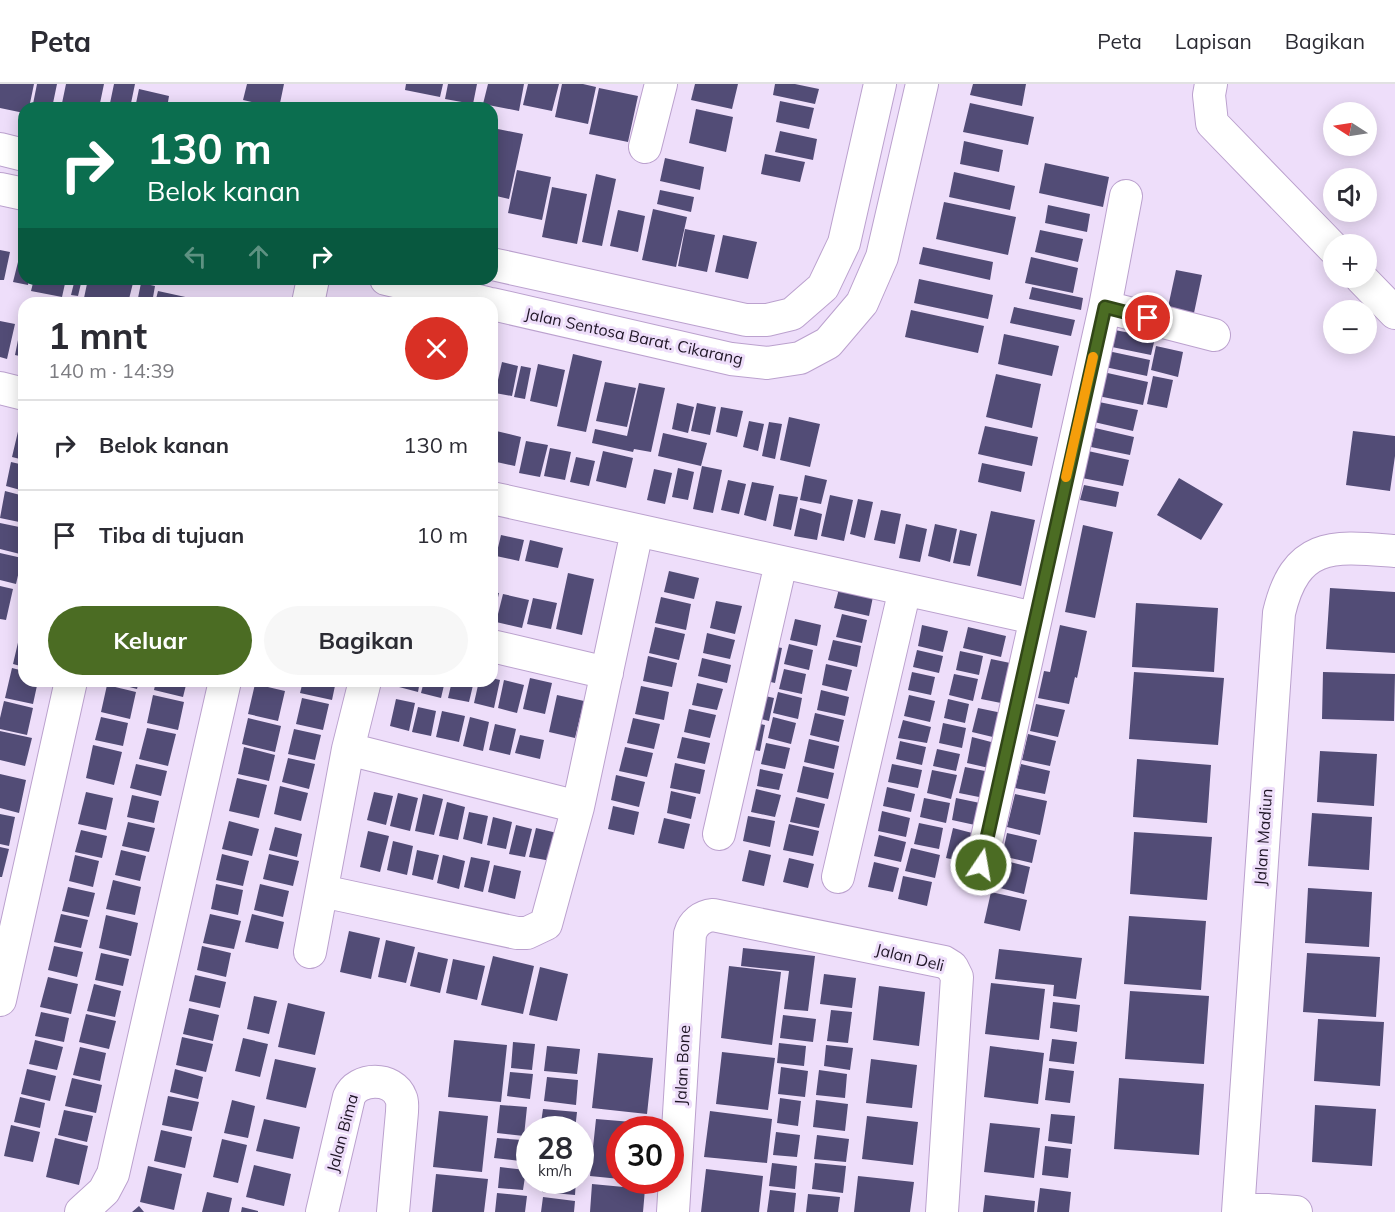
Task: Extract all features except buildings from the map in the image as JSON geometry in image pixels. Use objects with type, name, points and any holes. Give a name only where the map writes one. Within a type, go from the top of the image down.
[{"type":"street","points":[[645,147],[660,84]]},
{"type":"street","points":[[498,265],[746,320],[767,320],[792,314],[823,288],[844,243],[880,84]]},
{"type":"street","name":"Jalan Sentosa Barat. Cikarang","points":[[498,305],[731,359],[767,363],[800,358],[828,343],[862,303],[882,257],[922,84]]},
{"type":"street","points":[[1211,84],[1209,94],[1212,123],[1323,238]]},
{"type":"street","points":[[0,149],[18,154]]},
{"type":"street","points":[[0,189],[18,194]]},
{"type":"street","points":[[981,865],[1105,307],[1126,196]]},
{"type":"street","points":[[411,285],[461,297]]},
{"type":"street","points":[[1371,288],[1395,313]]},
{"type":"street","points":[[1105,307],[1214,335]]},
{"type":"street","points":[[0,388],[18,392]]},
{"type":"street","points":[[498,499],[1035,618]]},
{"type":"street","points":[[322,891],[527,933],[546,924],[578,807],[637,531]]},
{"type":"street","name":"Jalan Madiun","points":[[1238,1210],[1278,613],[1282,599],[1296,571],[1307,560],[1325,550],[1345,547],[1395,550]]},
{"type":"street","points":[[719,834],[781,563]]},
{"type":"street","points":[[838,877],[904,589]]},
{"type":"street","points":[[498,647],[608,673]]},
{"type":"street","points":[[0,1000],[70,687]]},
{"type":"street","points":[[81,1212],[104,1191],[113,1174],[224,687]]},
{"type":"street","points":[[310,952],[348,749],[364,687]]},
{"type":"street","points":[[348,749],[578,807]]},
{"type":"street","name":"Jalan Deli","points":[[699,921],[705,916],[713,915],[944,962],[952,967],[957,977],[942,1212]]},
{"type":"street","name":"Jalan Bone","points":[[674,1212],[690,934],[692,926],[699,921]]},
{"type":"street","name":"Jalan Bima","points":[[322,1212],[352,1089],[359,1084],[369,1082],[387,1084],[396,1090],[401,1098],[402,1112],[393,1212]]},
{"type":"street","points":[[1238,1210],[1296,1212]]},
{"type":"slow traffic","points":[[1066,477],[1093,357]]},
{"type":"route","points":[[981,865],[1105,307],[1148,318]]}]
